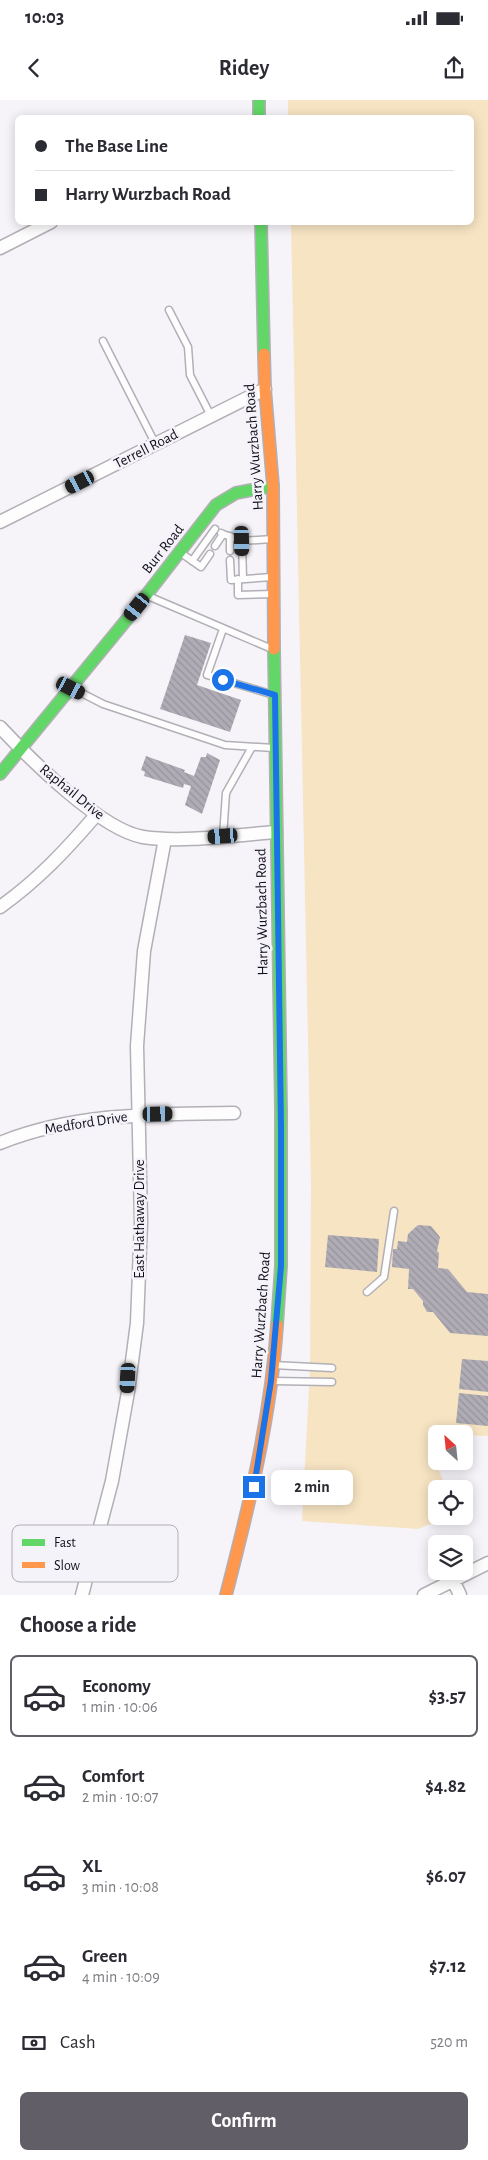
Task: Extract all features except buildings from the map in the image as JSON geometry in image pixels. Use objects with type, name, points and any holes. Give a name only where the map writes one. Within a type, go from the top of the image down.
[{"type":"main road","points":[[259,100],[259,115]]},
{"type":"main road","name":"Harry Wurzbach Road","points":[[226,1595],[254,1487],[271,1381],[280,1290],[282,1216],[273,486],[265,388],[261,225]]},
{"type":"main road","name":"Burr Road","points":[[0,774],[146,596],[216,505],[228,495],[273,486]]},
{"type":"street","points":[[0,248],[45,225]]},
{"type":"street","name":"Terrell Road","points":[[0,522],[156,445],[265,388]]},
{"type":"street","name":"Raphail Drive","points":[[0,727],[20,749],[96,815],[123,830],[141,836],[166,839],[276,832]]},
{"type":"street","points":[[0,907],[31,884],[60,856],[96,815]]},
{"type":"street","name":"East Hathaway Drive","points":[[100,1525],[112,1481],[128,1392],[137,1322],[141,1222],[137,1046],[144,951],[166,839]]},
{"type":"street","name":"Medford Drive","points":[[0,1143],[56,1125],[138,1115],[234,1113]]},
{"type":"street","points":[[473,1570],[488,1562]]},
{"type":"street","points":[[424,1595],[453,1580],[460,1595]]},
{"type":"street","name":"East Hathaway Drive","points":[[82,1595],[85,1582]]},
{"type":"lane","points":[[169,310],[188,347],[190,375],[211,416]]},
{"type":"lane","points":[[102,342],[156,445]]},
{"type":"lane","points":[[203,522],[215,530],[242,541],[274,539]]},
{"type":"lane","points":[[192,561],[215,530]]},
{"type":"lane","points":[[215,546],[226,535]]},
{"type":"lane","points":[[226,535],[230,550]]},
{"type":"lane","points":[[242,541],[238,595],[274,594]]},
{"type":"lane","points":[[180,552],[201,567],[210,554]]},
{"type":"lane","points":[[230,560],[231,580],[274,577]]},
{"type":"lane","points":[[146,596],[274,650]]},
{"type":"lane","points":[[223,629],[207,675],[275,695]]},
{"type":"lane","points":[[71,688],[103,704],[218,742],[275,748]]},
{"type":"lane","points":[[223,836],[226,793],[252,747]]},
{"type":"lane","points":[[367,1292],[384,1278],[394,1212]]},
{"type":"lane","points":[[273,1365],[332,1368]]},
{"type":"lane","points":[[271,1381],[332,1382]]},
{"type":"shaded area","points":[[288,100],[488,100],[488,1436],[473,1435],[473,1425],[428,1425],[428,1470],[439,1470],[443,1480],[428,1480],[428,1525],[418,1529],[302,1521],[310,1368],[311,1185],[291,225],[474,225],[474,115],[288,115]]},
{"type":"traffic: fast","points":[[259,100],[259,115]]},
{"type":"traffic: fast","points":[[261,225],[264,354]]},
{"type":"traffic: fast","points":[[0,774],[137,607],[216,505],[236,493],[273,486]]},
{"type":"traffic: fast","points":[[274,649],[281,1110],[281,1266],[277,1325]]},
{"type":"traffic: slow","points":[[264,354],[273,486],[274,649]]},
{"type":"traffic: slow","points":[[226,1595],[258,1461],[270,1393],[277,1325]]},
{"type":"route","points":[[223,680],[275,695],[282,1216],[281,1266],[276,1344],[266,1421],[254,1487]]}]
